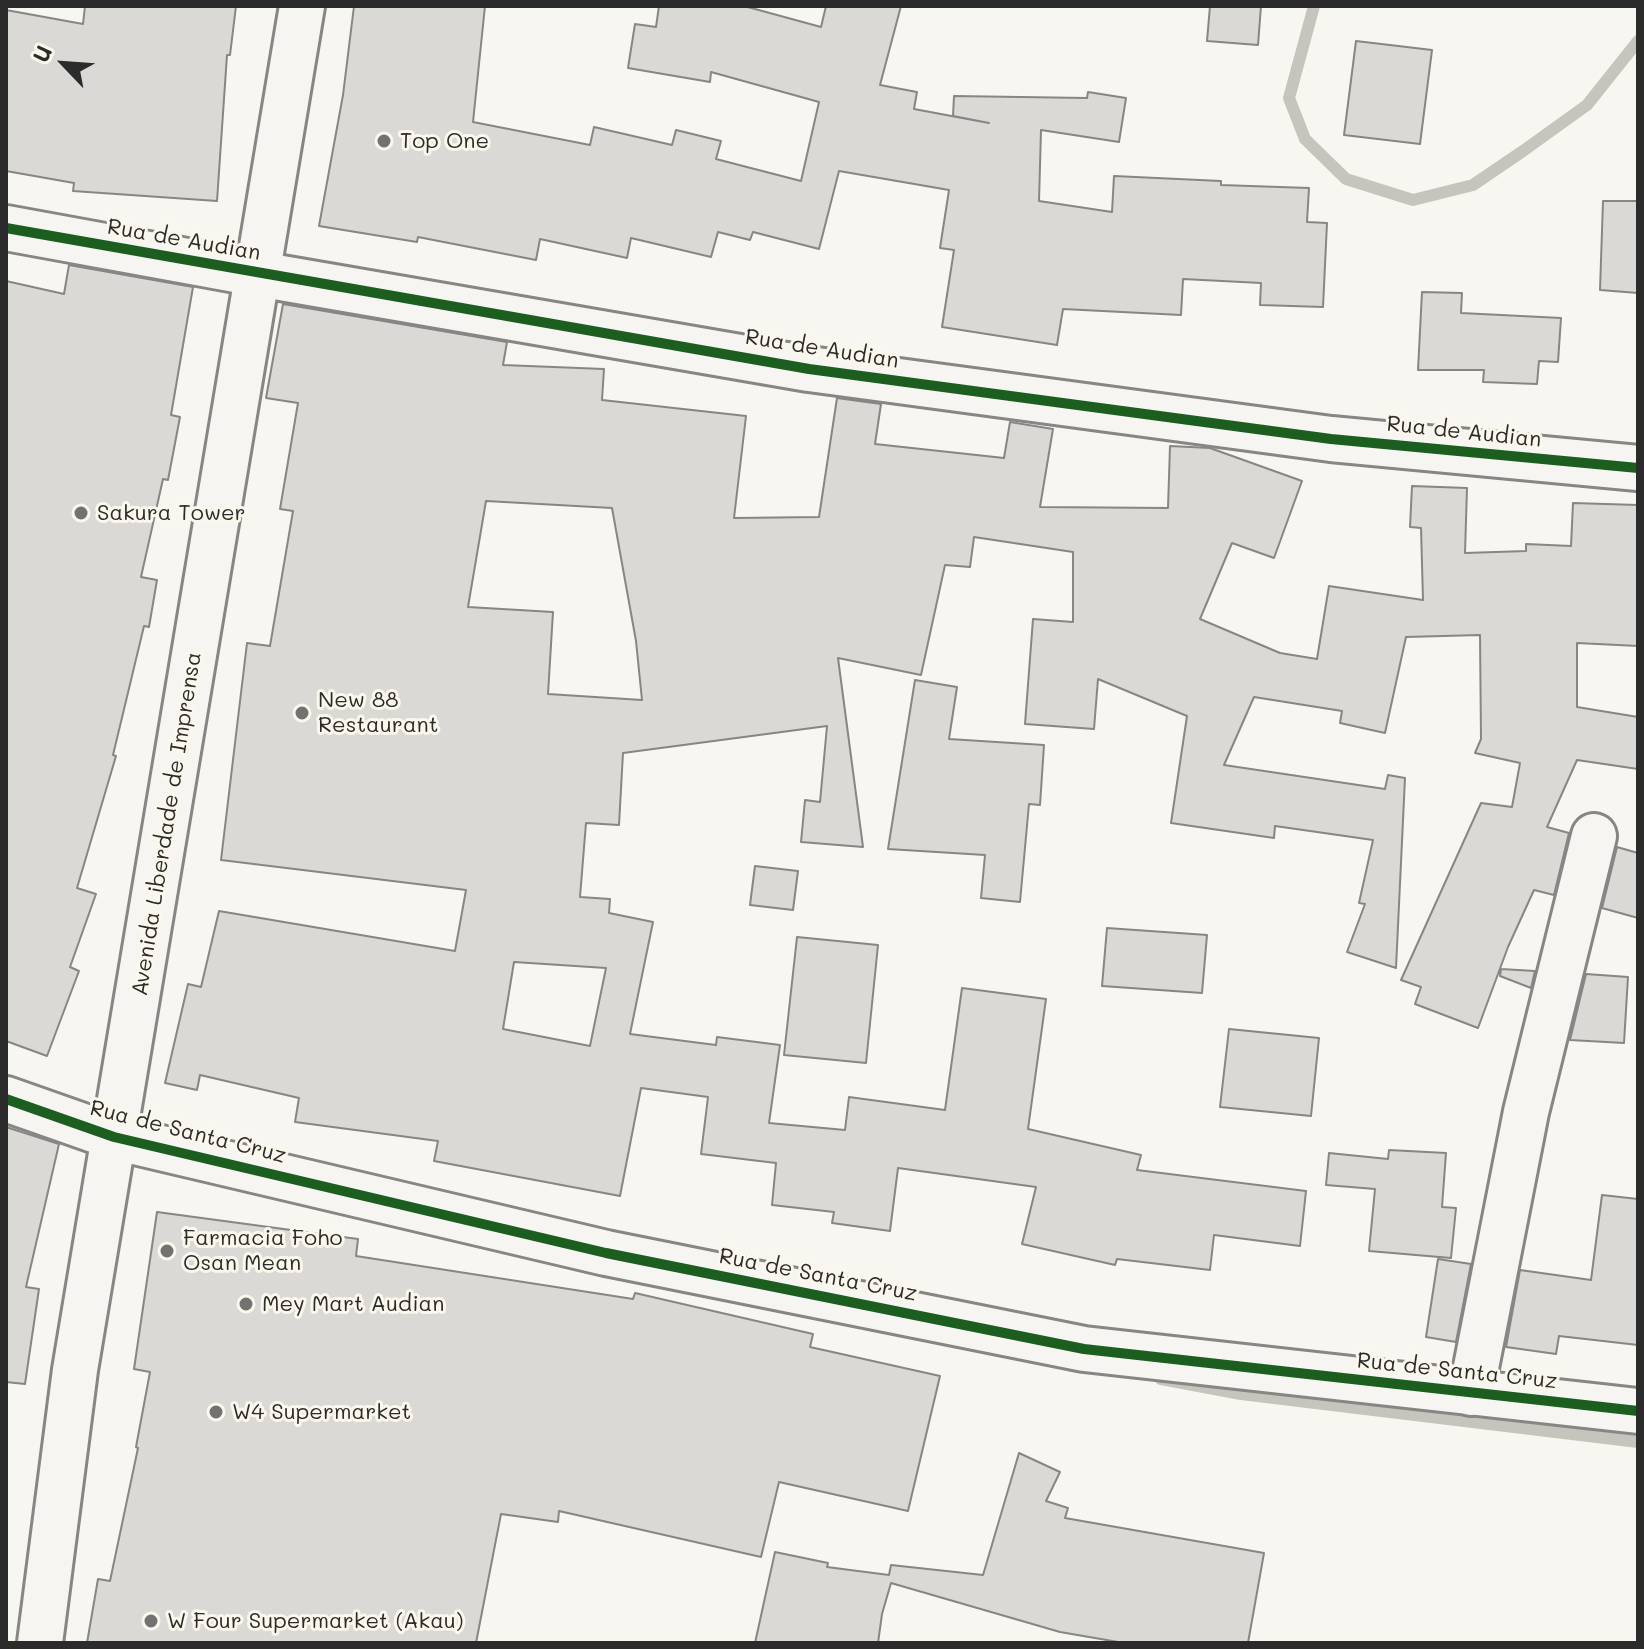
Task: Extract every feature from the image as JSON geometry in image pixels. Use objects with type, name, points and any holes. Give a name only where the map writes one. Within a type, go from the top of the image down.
[{"type":"street","name":"Avenida Liberdade de Imprensa","points":[[40,1643],[75,1370],[302,6]]},
{"type":"street","name":"Rua de Audian","points":[[6,228],[809,369],[1331,439],[1638,468]]},
{"type":"street","points":[[1471,1393],[1526,1112],[1594,836]]},
{"type":"street","name":"Rua de Santa Cruz","points":[[6,1099],[114,1137],[606,1253],[1084,1349],[1638,1411]]},
{"type":"building","points":[[85,6],[236,6],[230,55],[227,55],[217,201],[73,191],[74,183],[6,171],[6,10],[83,24]]},
{"type":"building","points":[[354,6],[485,6],[473,122],[590,145],[594,127],[672,145],[676,130],[721,141],[716,159],[801,181],[819,102],[711,72],[710,82],[628,68],[635,24],[656,27],[659,6],[744,6],[821,27],[826,6],[901,6],[880,85],[917,92],[914,109],[989,123],[953,116],[954,96],[1087,98],[1088,92],[1126,98],[1119,142],[1041,130],[1039,201],[1112,212],[1114,176],[1221,181],[1221,185],[1309,188],[1307,222],[1327,223],[1323,307],[1260,305],[1261,283],[1183,279],[1181,315],[1063,309],[1057,345],[942,327],[954,250],[940,248],[949,190],[839,171],[819,249],[753,232],[750,240],[718,232],[711,257],[631,238],[627,258],[540,239],[536,260],[418,237],[417,242],[319,226],[343,95]]},
{"type":"building","points":[[1210,6],[1261,6],[1258,45],[1207,41]]},
{"type":"building","points":[[1356,41],[1432,50],[1420,144],[1344,135]]},
{"type":"building","points":[[1603,201],[1638,201],[1638,293],[1600,290]]},
{"type":"building","points":[[69,265],[193,287],[171,415],[180,417],[168,480],[163,479],[141,577],[157,580],[149,627],[144,626],[113,755],[116,756],[77,888],[96,894],[70,967],[79,971],[47,1056],[6,1041],[6,281],[64,294]]},
{"type":"building","points":[[1422,292],[1462,293],[1461,313],[1561,318],[1558,362],[1539,361],[1537,384],[1483,382],[1484,370],[1418,370]]},
{"type":"building","points":[[283,304],[507,342],[503,365],[604,369],[602,400],[746,416],[734,518],[819,517],[837,398],[881,404],[875,444],[1004,458],[1010,422],[1053,429],[1040,507],[1168,508],[1170,446],[1210,448],[1302,481],[1274,558],[1232,543],[1200,619],[1280,653],[1317,659],[1329,586],[1423,600],[1421,528],[1410,527],[1412,486],[1467,488],[1465,553],[1526,551],[1526,544],[1571,546],[1573,503],[1638,505],[1638,646],[1577,643],[1577,707],[1638,717],[1638,769],[1577,760],[1547,827],[1569,833],[1554,895],[1534,890],[1508,947],[1478,1028],[1415,1004],[1421,987],[1401,980],[1481,803],[1512,807],[1520,763],[1475,753],[1481,739],[1480,635],[1406,637],[1385,733],[1340,723],[1342,711],[1254,697],[1224,765],[1385,789],[1388,775],[1405,778],[1396,968],[1347,952],[1365,904],[1359,903],[1373,840],[1275,826],[1274,838],[1171,823],[1187,716],[1098,679],[1094,729],[1025,724],[1033,619],[1073,622],[1073,552],[974,537],[970,567],[945,565],[921,675],[838,658],[863,847],[801,842],[805,800],[820,802],[827,726],[623,753],[619,825],[586,823],[580,897],[610,899],[609,913],[653,922],[630,1034],[716,1045],[717,1037],[780,1045],[769,1123],[845,1130],[849,1097],[945,1110],[962,988],[1046,999],[1028,1129],[1141,1155],[1137,1170],[1306,1191],[1300,1246],[1214,1235],[1210,1270],[1117,1259],[1115,1265],[1022,1244],[1036,1187],[898,1168],[890,1231],[832,1223],[834,1212],[772,1205],[776,1163],[701,1154],[708,1097],[641,1088],[620,1196],[434,1161],[438,1141],[295,1122],[299,1098],[200,1075],[197,1090],[165,1083],[188,984],[201,987],[219,911],[455,951],[466,890],[221,860],[247,643],[270,646],[293,511],[280,509],[298,403],[266,398]],"holes":[[[486,501],[612,508],[636,641],[642,700],[548,694],[553,612],[468,607]],[[514,962],[606,968],[590,1046],[503,1029]]]},
{"type":"building","points":[[915,680],[957,687],[949,739],[1044,745],[1040,805],[1029,804],[1020,902],[981,898],[985,855],[888,849]]},
{"type":"building","points":[[1617,847],[1638,853],[1638,918],[1602,908]]},
{"type":"building","points":[[755,866],[798,871],[793,910],[750,905]]},
{"type":"building","points":[[1107,928],[1207,935],[1202,993],[1102,986]]},
{"type":"building","points":[[797,937],[878,945],[866,1063],[784,1055]]},
{"type":"building","points":[[1501,969],[1535,971],[1531,988],[1500,976]]},
{"type":"building","points":[[1586,974],[1628,977],[1624,1043],[1570,1040]]},
{"type":"building","points":[[1229,1029],[1319,1038],[1311,1116],[1220,1107]]},
{"type":"building","points":[[6,1127],[59,1144],[26,1287],[39,1289],[25,1384],[6,1382]]},
{"type":"building","points":[[1389,1150],[1446,1153],[1442,1207],[1456,1208],[1451,1258],[1369,1251],[1375,1189],[1326,1185],[1329,1153],[1388,1159]]},
{"type":"building","points":[[1602,1195],[1638,1199],[1638,1345],[1559,1336],[1556,1354],[1506,1347],[1520,1270],[1591,1280]]},
{"type":"building","points":[[157,1212],[358,1239],[356,1256],[633,1299],[635,1293],[813,1334],[810,1347],[940,1376],[908,1511],[779,1482],[761,1557],[559,1511],[558,1522],[501,1514],[476,1643],[87,1643],[98,1579],[110,1581],[138,1448],[150,1372],[134,1369]]},
{"type":"building","points":[[1438,1259],[1471,1264],[1456,1342],[1426,1337]]},
{"type":"building","points":[[1019,1453],[1060,1472],[1046,1501],[1068,1508],[1065,1518],[1264,1553],[1248,1643],[1124,1643],[1060,1632],[891,1583],[878,1643],[755,1643],[775,1552],[828,1563],[827,1567],[889,1575],[891,1565],[983,1575]]},
{"type":"waterway","points":[[1314,6],[1289,98],[1305,139],[1346,179],[1413,200],[1473,185],[1523,151],[1587,105],[1638,41]]},
{"type":"waterway","points":[[1161,1379],[1241,1394],[1638,1442]]},
{"type":"cycle path","points":[[6,228],[809,369],[1331,439],[1638,468]]},
{"type":"cycle path","points":[[6,1099],[114,1137],[606,1253],[1084,1349],[1638,1411]]},
{"type":"place","name":"Top One","points":[[384,141]]},
{"type":"place","name":"Sakura Tower","points":[[81,513]]},
{"type":"place","name":"New 88 Restaurant","points":[[302,713]]},
{"type":"place","name":"Farmacia Foho Osan Mean","points":[[167,1251]]},
{"type":"place","name":"Mey Mart Audian","points":[[246,1304]]},
{"type":"place","name":"W4 Supermarket","points":[[216,1412]]},
{"type":"place","name":"W Four Supermarket (Akau)","points":[[151,1621]]}]
